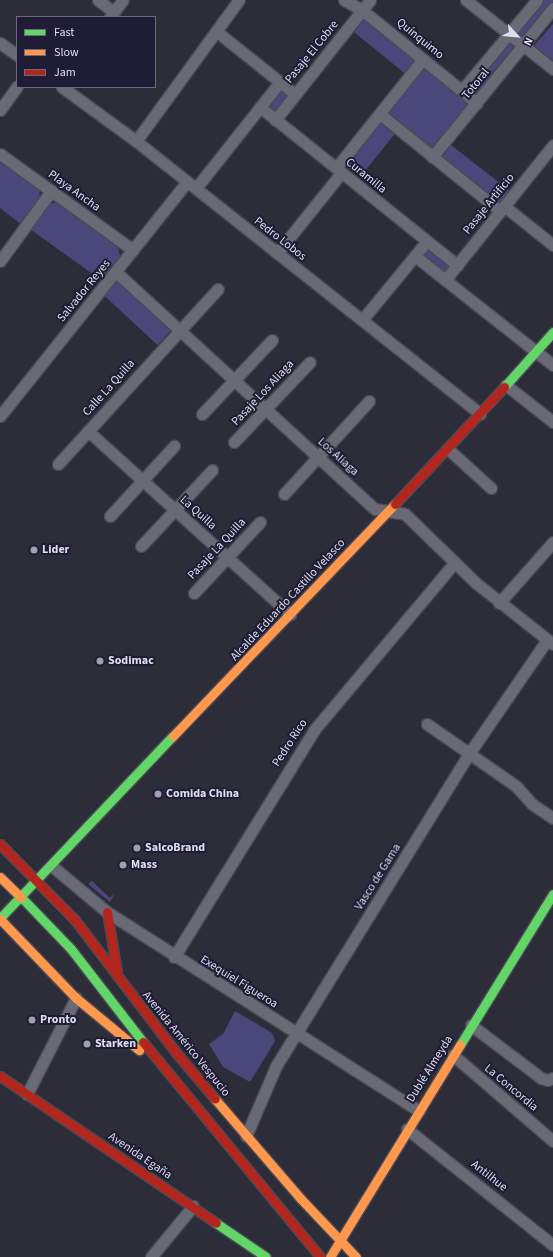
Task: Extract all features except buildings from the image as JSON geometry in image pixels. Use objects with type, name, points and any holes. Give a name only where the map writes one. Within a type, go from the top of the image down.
[{"type":"main road","name":"Alcalde Eduardo Castillo Velasco","points":[[0,919],[448,449],[553,332]]},
{"type":"main road","name":"Avenida Américo Vespucio","points":[[0,844],[75,920],[159,1031],[246,1136],[356,1257]]},
{"type":"main road","points":[[0,877],[70,949],[168,1075],[320,1257]]},
{"type":"main road","name":"Dublé Almeyda","points":[[330,1257],[418,1111],[553,894]]},
{"type":"main road","points":[[107,912],[120,980]]},
{"type":"main road","points":[[0,919],[76,998],[168,1075]]},
{"type":"main road","name":"Avenida Egaña","points":[[0,1076],[266,1257]]},
{"type":"street","points":[[98,0],[112,14],[123,0]]},
{"type":"street","points":[[136,141],[239,0]]},
{"type":"street","name":"Quínquimo","points":[[344,0],[362,10],[477,103]]},
{"type":"street","name":"Pasaje El Cobre","points":[[275,120],[370,0]]},
{"type":"street","points":[[466,0],[553,69]]},
{"type":"street","name":"Totoral","points":[[462,90],[537,0]]},
{"type":"street","name":"Totoral","points":[[432,157],[524,46],[553,8]]},
{"type":"street","points":[[216,31],[296,94]]},
{"type":"street","points":[[0,43],[16,54]]},
{"type":"street","points":[[277,253],[380,114],[424,59]]},
{"type":"street","name":"Pasaje El Cobre","points":[[192,185],[280,82]]},
{"type":"street","points":[[0,110],[16,88]]},
{"type":"street","name":"Pedro Lobos","points":[[63,88],[136,141],[480,414]]},
{"type":"street","name":"Curamilla","points":[[260,107],[457,265]]},
{"type":"street","points":[[380,114],[432,157],[553,246]]},
{"type":"street","name":"Pasaje Artificio","points":[[445,280],[553,145]]},
{"type":"street","name":"Playa Ancha","points":[[0,154],[133,250]]},
{"type":"street","name":"Salvador Reyes","points":[[0,416],[133,250],[192,185]]},
{"type":"street","points":[[0,261],[51,191]]},
{"type":"street","points":[[362,320],[427,241]]},
{"type":"street","points":[[415,256],[553,365]]},
{"type":"street","name":"Los Aliaga","points":[[116,272],[375,508],[405,514],[499,603],[550,642]]},
{"type":"street","points":[[180,330],[218,289]]},
{"type":"street","name":"Calle La Quilla","points":[[58,464],[180,330]]},
{"type":"street","points":[[202,414],[272,340]]},
{"type":"street","name":"Pasaje Los Aliaga","points":[[234,442],[310,362]]},
{"type":"street","points":[[506,385],[553,422]]},
{"type":"street","points":[[284,494],[369,402]]},
{"type":"street","name":"La Quilla","points":[[88,431],[290,614]]},
{"type":"street","points":[[110,516],[174,446]]},
{"type":"street","points":[[448,449],[491,488]]},
{"type":"street","points":[[142,546],[212,470]]},
{"type":"street","name":"Pasaje La Quilla","points":[[194,593],[260,522]]},
{"type":"street","points":[[499,603],[553,542]]},
{"type":"street","name":"Pedro Rico","points":[[174,957],[314,730],[455,562]]},
{"type":"street","name":"Vasco de Gama","points":[[246,1136],[271,1074],[470,752],[550,642]]},
{"type":"street","points":[[427,724],[470,752],[516,786],[532,804],[553,818]]},
{"type":"street","name":"Exequiel Figueroa","points":[[52,866],[107,912],[174,957],[418,1111]]},
{"type":"street","points":[[27,1094],[76,998]]},
{"type":"street","name":"La Concordia","points":[[471,1025],[541,1078],[548,1080],[553,1078]]},
{"type":"street","name":"La Concordia","points":[[453,1055],[553,1141]]},
{"type":"street","name":"Antilhue","points":[[407,1129],[553,1245]]},
{"type":"street","points":[[152,1257],[193,1206]]},
{"type":"shaded area","points":[[542,0],[553,0],[553,10],[525,42],[514,34]]},
{"type":"shaded area","points":[[364,17],[418,60],[406,74],[353,31]]},
{"type":"shaded area","points":[[553,24],[553,65],[532,48]]},
{"type":"shaded area","points":[[509,39],[524,50],[487,101],[472,90]]},
{"type":"shaded area","points":[[424,63],[475,104],[434,154],[383,114]]},
{"type":"shaded area","points":[[280,87],[290,95],[274,115],[264,106]]},
{"type":"shaded area","points":[[380,122],[395,134],[360,177],[345,166]]},
{"type":"shaded area","points":[[451,145],[509,191],[499,203],[441,158]]},
{"type":"shaded area","points":[[0,161],[39,188],[40,198],[21,224],[0,208]]},
{"type":"shaded area","points":[[57,202],[118,247],[120,256],[101,280],[30,229],[49,204]]},
{"type":"shaded area","points":[[429,245],[452,264],[442,276],[419,256]]},
{"type":"shaded area","points":[[117,280],[171,330],[157,345],[103,295]]},
{"type":"shaded area","points":[[92,881],[110,898],[115,893],[110,902],[88,884]]},
{"type":"shaded area","points":[[235,1011],[272,1033],[275,1041],[250,1082],[223,1067],[209,1044],[223,1034]]},
{"type":"traffic: fast","points":[[504,387],[553,332]]},
{"type":"traffic: fast","points":[[0,918],[173,736]]},
{"type":"traffic: fast","points":[[460,1045],[553,894]]},
{"type":"traffic: fast","points":[[21,897],[71,949],[143,1042]]},
{"type":"traffic: fast","points":[[216,1223],[266,1257]]},
{"type":"traffic: slow","points":[[173,736],[395,504]]},
{"type":"traffic: slow","points":[[0,877],[21,897]]},
{"type":"traffic: slow","points":[[0,919],[76,998],[139,1050]]},
{"type":"traffic: slow","points":[[330,1257],[460,1045]]},
{"type":"traffic: slow","points":[[215,1099],[301,1199],[356,1257]]},
{"type":"traffic: jam","points":[[395,504],[504,387]]},
{"type":"traffic: jam","points":[[0,844],[75,920],[178,1055],[215,1099]]},
{"type":"traffic: jam","points":[[107,912],[117,972]]},
{"type":"traffic: jam","points":[[143,1042],[320,1257]]},
{"type":"traffic: jam","points":[[0,1076],[216,1223]]},
{"type":"place","name":"Lider","points":[[34,550]]},
{"type":"place","name":"Sodimac","points":[[100,661]]},
{"type":"place","name":"Comida China","points":[[158,794]]},
{"type":"place","name":"SalcoBrand","points":[[137,848]]},
{"type":"place","name":"Mass","points":[[123,865]]},
{"type":"place","name":"Pronto","points":[[32,1020]]},
{"type":"place","name":"Starken","points":[[87,1044]]}]
